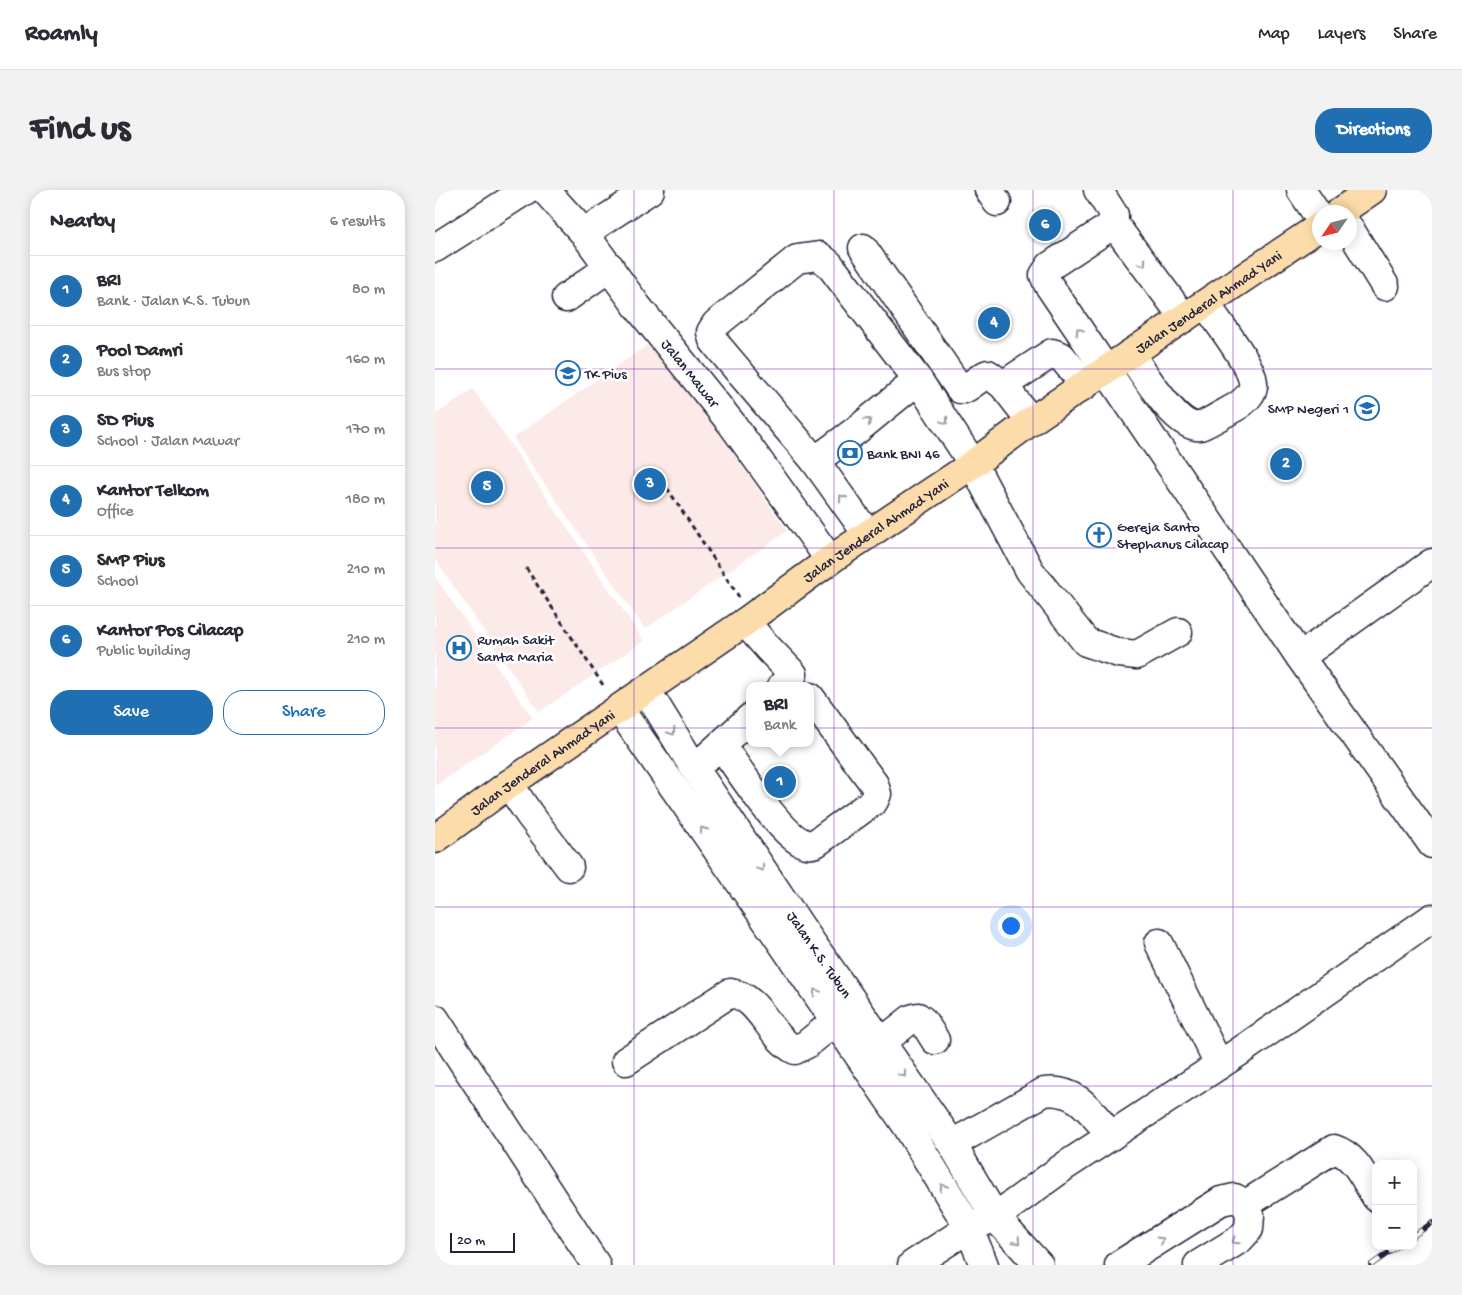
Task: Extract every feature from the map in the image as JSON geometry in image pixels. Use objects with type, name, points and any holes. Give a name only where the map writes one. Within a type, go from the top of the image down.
[{"type":"main road","points":[[1350,205],[1372,190]]},
{"type":"main road","name":"Jalan Jenderal Ahmad Yani","points":[[438,829],[509,784],[647,691],[830,560],[1312,231]]},
{"type":"street","points":[[435,248],[526,190]]},
{"type":"street","name":"Jalan Mawar","points":[[545,190],[584,233],[637,306],[732,424],[830,560]]},
{"type":"street","points":[[584,233],[650,190]]},
{"type":"street","points":[[1098,190],[1114,215],[1114,224],[1250,368],[1254,384],[1250,395],[1237,406],[1200,426],[1187,423],[1173,411],[1130,354]]},
{"type":"street","points":[[1301,190],[1312,206]]},
{"type":"street","points":[[1114,224],[1050,266],[1044,274],[1096,378],[1300,657],[1432,844]]},
{"type":"street","points":[[1357,241],[1385,286]]},
{"type":"street","points":[[863,248],[960,388],[964,389],[982,376],[989,374],[1003,385],[1031,421]]},
{"type":"street","points":[[868,534],[815,461],[713,340],[711,332],[716,324],[797,259],[819,256],[829,264],[918,380],[973,464],[1030,571],[1086,642],[1119,653],[1137,655],[1178,632]]},
{"type":"street","points":[[566,298],[609,267]]},
{"type":"street","points":[[1003,385],[1051,353],[1061,356],[1096,378]]},
{"type":"street","points":[[815,461],[918,380]]},
{"type":"street","points":[[1300,657],[1432,563]]},
{"type":"street","points":[[749,619],[792,682]]},
{"type":"street","name":"Jalan K.S. Tubun","points":[[647,691],[695,769],[792,936],[845,1014],[907,1126],[969,1228],[984,1265]]},
{"type":"street","points":[[721,745],[771,813],[787,831],[800,842],[809,845],[816,843],[874,801],[877,794],[874,784],[814,702]]},
{"type":"street","name":"Jalan K.S. Tubun","points":[[619,710],[676,792],[792,936]]},
{"type":"street","points":[[676,792],[695,769],[746,722]]},
{"type":"street","points":[[509,784],[569,867]]},
{"type":"street","points":[[912,1265],[969,1228],[995,1217],[1065,1166],[1219,1065],[1432,918]]},
{"type":"street","points":[[1159,942],[1219,1065]]},
{"type":"street","points":[[626,1061],[730,993],[740,994],[752,1003],[777,1037],[795,1050],[807,1044],[845,1014]]},
{"type":"street","name":"Jalan K.S. Tubun","points":[[845,1014],[881,1043],[952,1144],[995,1217],[1039,1265]]},
{"type":"street","points":[[881,1043],[911,1019],[918,1017],[923,1021],[935,1040]]},
{"type":"street","points":[[435,1019],[596,1265]]},
{"type":"street","points":[[952,1144],[1043,1092],[1055,1090],[1072,1096],[1083,1103],[1111,1136]]},
{"type":"street","points":[[1245,1204],[1334,1149],[1344,1152],[1353,1159],[1372,1190]]},
{"type":"street","points":[[1119,1265],[1221,1201],[1235,1198],[1245,1204],[1250,1215],[1249,1229],[1240,1239],[1198,1265]]},
{"type":"path","points":[[667,488],[749,619]]},
{"type":"path","points":[[526,568],[619,710]]},
{"type":"shaded area","points":[[656,339],[787,531],[645,629],[513,438]]},
{"type":"shaded area","points":[[473,389],[644,641],[539,712],[435,559],[435,415]]},
{"type":"shaded area","name":"Rumah Sakit Santa Maria","points":[[435,577],[533,718],[435,786]]},
{"type":"railway","points":[[1417,1233],[1432,1223]]},
{"type":"railway","points":[[1371,1265],[1392,1250]]},
{"type":"place","name":"Kantor Pos Cilacap","points":[[1045,225]]},
{"type":"place","name":"Kantor Telkom","points":[[994,323]]},
{"type":"place","name":"TK Pius","points":[[568,373]]},
{"type":"place","name":"SMP Negeri 1","points":[[1367,408]]},
{"type":"place","name":"Bank BNI 46","points":[[850,453]]},
{"type":"place","name":"Pool Damri","points":[[1286,464]]},
{"type":"place","name":"SD Pius","points":[[650,484]]},
{"type":"place","name":"SMP Pius","points":[[487,487]]},
{"type":"place","name":"Gereja Santo Stephanus Cilacap","points":[[1099,535]]},
{"type":"place","name":"Rumah Sakit Santa Maria","points":[[459,648]]},
{"type":"place","name":"BRI","points":[[780,782]]}]
